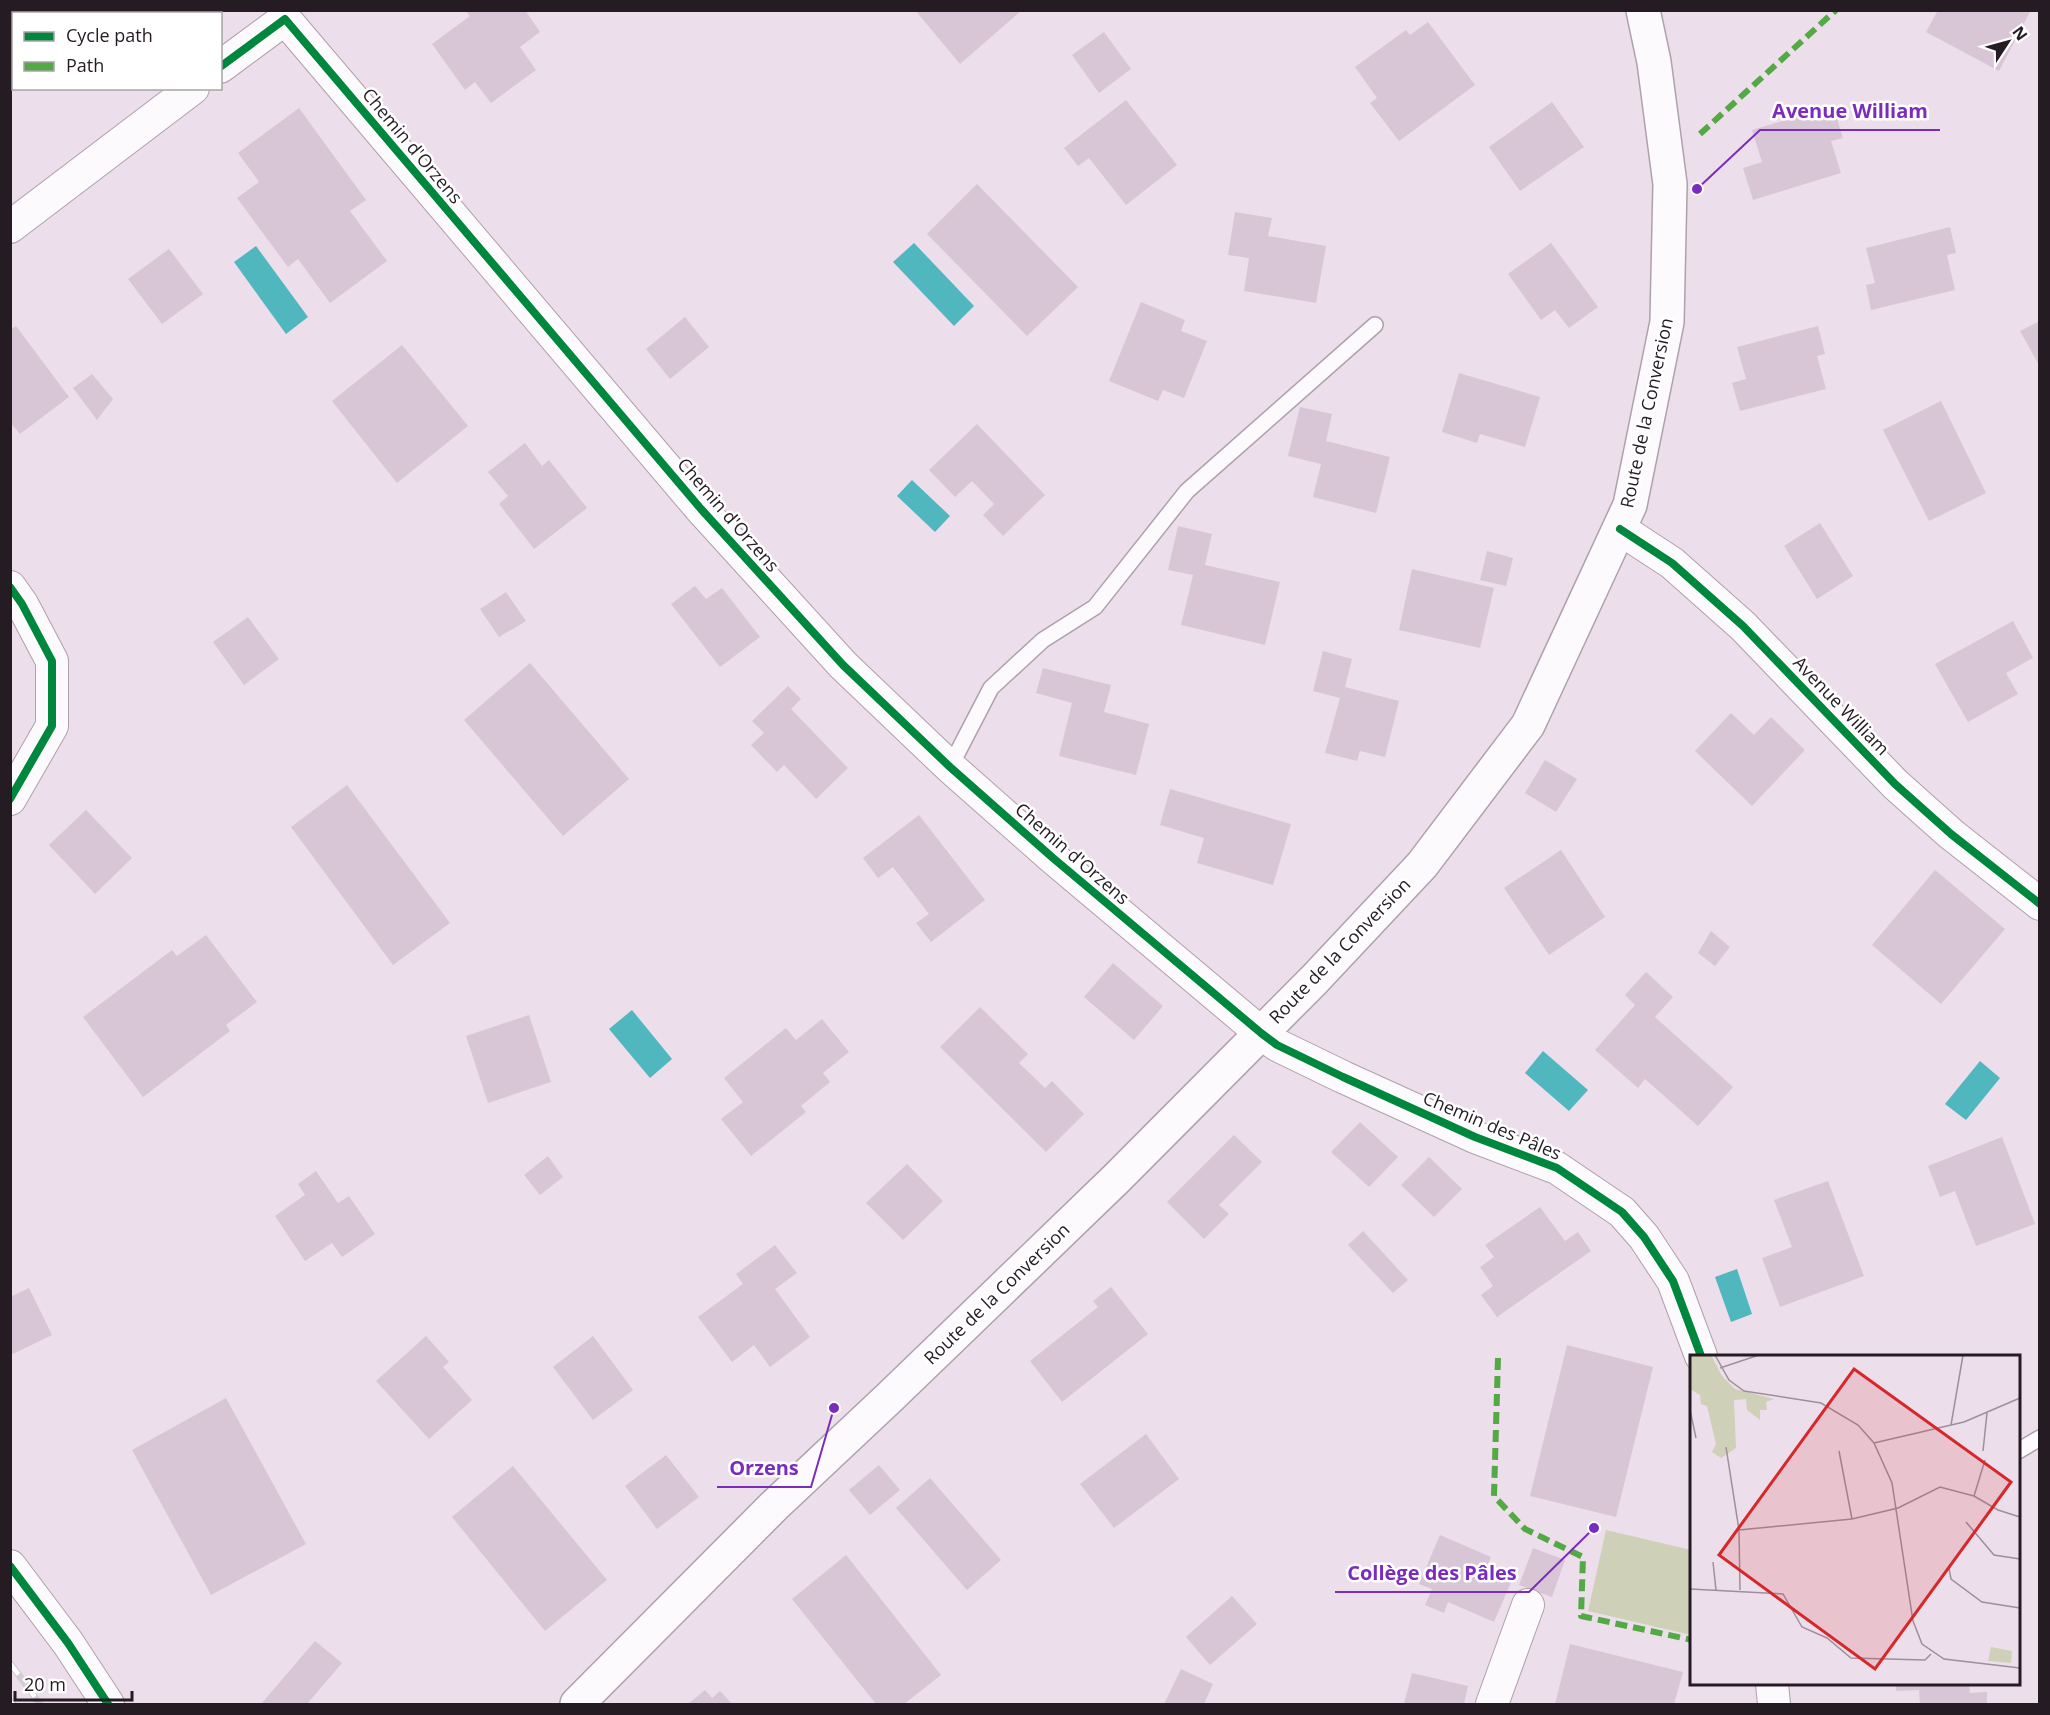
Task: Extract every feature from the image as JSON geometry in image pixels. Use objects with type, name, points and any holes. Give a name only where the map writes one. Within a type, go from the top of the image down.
[{"type":"main road","name":"Route de la Conversion","points":[[577,1704],[774,1506],[1074,1220],[1261,1034],[1422,865],[1528,725],[1630,505],[1668,322],[1670,184],[1654,62],[1642,10]]},
{"type":"street","name":"Chemin d'Orzens","points":[[222,66],[289,15],[701,509],[843,665],[950,767],[1053,858],[1261,1034]]},
{"type":"street","points":[[10,226],[190,90]]},
{"type":"street","name":"Avenue William","points":[[1620,528],[1672,562],[1743,626],[1895,784],[1951,834],[2040,904]]},
{"type":"street","points":[[10,587],[22,604],[52,662],[52,726],[10,800]]},
{"type":"street","name":"Chemin des Pâles","points":[[1261,1034],[1277,1045],[1343,1077],[1475,1137],[1557,1168],[1622,1212],[1644,1237],[1673,1281],[1701,1355]]},
{"type":"street","points":[[10,1566],[68,1643],[108,1704]]},
{"type":"street","points":[[1492,1704],[1528,1605]]},
{"type":"street","points":[[1772,1685],[1774,1704]]},
{"type":"lane","points":[[950,767],[991,688],[1043,639],[1095,607],[1186,491],[1375,325]]},
{"type":"lane","points":[[2020,1450],[2040,1438]]},
{"type":"green space","points":[[1606,1530],[1690,1550],[1690,1635],[1588,1611]]},
{"type":"water","points":[[914,243],[974,306],[954,326],[893,262]]},
{"type":"water","points":[[256,246],[308,317],[286,334],[234,262]]},
{"type":"water","points":[[912,480],[950,516],[935,532],[897,496]]},
{"type":"water","points":[[632,1010],[672,1059],[650,1078],[609,1029]]},
{"type":"water","points":[[1543,1051],[1588,1090],[1569,1111],[1525,1073]]},
{"type":"water","points":[[1980,1061],[2000,1078],[1966,1120],[1945,1104]]},
{"type":"water","points":[[1737,1269],[1752,1314],[1731,1322],[1715,1277]]},
{"type":"building","points":[[27,10],[101,10],[102,12],[28,12]]},
{"type":"building","points":[[192,10],[193,12],[172,12]]},
{"type":"building","points":[[465,10],[525,10],[540,32],[520,47],[536,70],[491,103],[475,82],[465,90],[432,44],[470,16]]},
{"type":"building","points":[[915,10],[1022,10],[960,64]]},
{"type":"building","points":[[1938,10],[2031,10],[1999,71],[1926,32]]},
{"type":"building","points":[[1428,22],[1475,85],[1399,141],[1370,103],[1377,98],[1355,67],[1406,30],[1410,35]]},
{"type":"building","points":[[1104,32],[1131,69],[1099,93],[1072,55]]},
{"type":"building","points":[[1126,100],[1177,165],[1126,205],[1089,158],[1078,166],[1064,148]]},
{"type":"building","points":[[1552,102],[1584,147],[1520,191],[1489,147]]},
{"type":"building","points":[[1833,106],[1843,138],[1831,141],[1841,173],[1753,200],[1743,168],[1762,162],[1752,130]]},
{"type":"building","points":[[299,108],[366,200],[350,211],[387,261],[330,303],[298,259],[288,267],[237,198],[259,182],[238,153]]},
{"type":"building","points":[[977,184],[1078,287],[1027,336],[927,234]]},
{"type":"building","points":[[1235,212],[1272,218],[1268,236],[1326,246],[1316,303],[1244,291],[1249,258],[1228,255]]},
{"type":"building","points":[[1950,227],[1956,253],[1947,255],[1955,290],[1871,310],[1866,285],[1875,283],[1866,248]]},
{"type":"building","points":[[1551,243],[1598,307],[1569,328],[1555,310],[1541,320],[1508,274]]},
{"type":"building","points":[[169,249],[203,294],[162,324],[128,279]]},
{"type":"building","points":[[1141,302],[1185,320],[1181,331],[1207,341],[1184,398],[1163,390],[1158,401],[1109,381]]},
{"type":"building","points":[[685,317],[709,347],[670,379],[646,349]]},
{"type":"building","points":[[2040,321],[2040,367],[2020,331]]},
{"type":"building","points":[[16,326],[69,397],[20,434],[10,422],[10,330]]},
{"type":"building","points":[[1818,326],[1825,354],[1817,356],[1826,389],[1740,411],[1732,383],[1746,379],[1737,347]]},
{"type":"building","points":[[402,345],[468,426],[397,483],[332,401]]},
{"type":"building","points":[[1459,373],[1540,397],[1525,447],[1480,434],[1477,443],[1442,432]]},
{"type":"building","points":[[92,374],[113,399],[97,420],[73,388]]},
{"type":"building","points":[[1941,401],[1986,493],[1929,521],[1883,430]]},
{"type":"building","points":[[1300,407],[1332,414],[1326,441],[1390,457],[1376,513],[1313,497],[1321,464],[1288,456]]},
{"type":"building","points":[[977,424],[1045,495],[1003,536],[983,515],[994,504],[972,481],[955,497],[929,470]]},
{"type":"building","points":[[525,443],[542,466],[549,460],[587,508],[534,549],[499,504],[508,496],[488,472]]},
{"type":"building","points":[[1820,523],[1853,576],[1817,599],[1784,546]]},
{"type":"building","points":[[1178,526],[1212,534],[1205,565],[1280,582],[1265,645],[1181,625],[1193,575],[1168,570]]},
{"type":"building","points":[[1487,551],[1513,558],[1506,586],[1480,580]]},
{"type":"building","points":[[1412,569],[1494,588],[1480,648],[1399,630]]},
{"type":"building","points":[[695,586],[706,599],[722,588],[760,637],[720,667],[671,604]]},
{"type":"building","points":[[506,592],[526,621],[499,637],[480,609]]},
{"type":"building","points":[[248,617],[279,659],[244,685],[213,642]]},
{"type":"building","points":[[2013,621],[2033,658],[2006,673],[2018,694],[1968,722],[1935,664]]},
{"type":"building","points":[[1323,651],[1352,659],[1345,687],[1399,701],[1385,757],[1360,751],[1357,761],[1325,753],[1340,698],[1313,691]]},
{"type":"building","points":[[530,663],[629,779],[563,836],[464,720]]},
{"type":"building","points":[[1043,668],[1111,685],[1104,712],[1149,724],[1136,775],[1059,756],[1072,703],[1036,693]]},
{"type":"building","points":[[788,686],[801,699],[791,709],[848,768],[816,799],[784,765],[777,772],[751,745],[764,733],[752,721]]},
{"type":"building","points":[[1731,713],[1754,735],[1771,717],[1805,750],[1752,806],[1695,751]]},
{"type":"building","points":[[1545,760],[1577,779],[1556,812],[1525,793]]},
{"type":"building","points":[[347,785],[450,923],[393,965],[291,827]]},
{"type":"building","points":[[1170,789],[1291,824],[1273,885],[1197,863],[1204,838],[1160,825]]},
{"type":"building","points":[[86,810],[132,858],[95,894],[49,845]]},
{"type":"building","points":[[919,815],[985,900],[931,942],[916,923],[929,914],[893,867],[878,878],[863,858]]},
{"type":"building","points":[[1561,850],[1605,917],[1549,955],[1504,888]]},
{"type":"building","points":[[1935,870],[2005,929],[1941,1004],[1872,945]]},
{"type":"building","points":[[1711,931],[1730,947],[1715,966],[1698,953]]},
{"type":"building","points":[[206,935],[257,1002],[226,1025],[230,1031],[143,1097],[83,1017],[172,950],[177,956]]},
{"type":"building","points":[[1113,963],[1163,1006],[1134,1040],[1084,997]]},
{"type":"building","points":[[1646,972],[1673,997],[1655,1017],[1733,1087],[1698,1126],[1645,1079],[1638,1088],[1595,1050],[1635,1005],[1625,995]]},
{"type":"building","points":[[980,1007],[1028,1054],[1019,1063],[1045,1088],[1052,1081],[1084,1114],[1046,1152],[940,1047]]},
{"type":"building","points":[[529,1015],[551,1082],[488,1103],[466,1036]]},
{"type":"building","points":[[822,1019],[849,1052],[823,1073],[830,1082],[801,1106],[806,1112],[751,1156],[721,1119],[743,1102],[724,1078],[786,1028],[796,1040]]},
{"type":"building","points":[[1360,1122],[1398,1157],[1369,1187],[1331,1152]]},
{"type":"building","points":[[1234,1135],[1262,1162],[1219,1205],[1229,1214],[1204,1239],[1167,1202]]},
{"type":"building","points":[[2002,1137],[2035,1224],[1976,1246],[1955,1191],[1940,1197],[1928,1166]]},
{"type":"building","points":[[548,1156],[563,1177],[540,1195],[524,1175]]},
{"type":"building","points":[[1429,1157],[1462,1189],[1434,1217],[1401,1185]]},
{"type":"building","points":[[907,1164],[943,1201],[903,1240],[866,1203]]},
{"type":"building","points":[[316,1171],[338,1203],[349,1196],[375,1234],[342,1257],[332,1243],[305,1261],[275,1216],[305,1195],[298,1184]]},
{"type":"building","points":[[1828,1181],[1864,1276],[1780,1307],[1762,1258],[1792,1247],[1774,1200]]},
{"type":"building","points":[[1540,1207],[1565,1241],[1578,1232],[1591,1251],[1497,1317],[1481,1295],[1493,1286],[1480,1267],[1494,1257],[1485,1245]]},
{"type":"building","points":[[1363,1231],[1408,1280],[1393,1293],[1348,1245]]},
{"type":"building","points":[[775,1245],[797,1273],[775,1289],[810,1337],[770,1367],[754,1345],[732,1362],[698,1317],[743,1284],[736,1274]]},
{"type":"building","points":[[1111,1287],[1148,1334],[1062,1402],[1030,1361],[1098,1307],[1093,1301]]},
{"type":"building","points":[[29,1288],[52,1335],[13,1354],[10,1349],[10,1297]]},
{"type":"building","points":[[426,1336],[449,1362],[443,1367],[472,1400],[429,1439],[376,1381]]},
{"type":"building","points":[[593,1336],[633,1390],[593,1420],[553,1367]]},
{"type":"building","points":[[1567,1345],[1653,1367],[1616,1517],[1530,1496]]},
{"type":"building","points":[[226,1398],[306,1544],[211,1595],[132,1450]]},
{"type":"building","points":[[1146,1434],[1179,1479],[1114,1528],[1080,1484]]},
{"type":"building","points":[[666,1455],[699,1497],[657,1529],[625,1486]]},
{"type":"building","points":[[879,1465],[900,1490],[870,1515],[849,1490]]},
{"type":"building","points":[[513,1466],[607,1580],[545,1631],[452,1517]]},
{"type":"building","points":[[930,1478],[1001,1560],[967,1590],[896,1508]]},
{"type":"building","points":[[1440,1535],[1491,1557],[1486,1569],[1512,1580],[1494,1622],[1448,1602],[1444,1613],[1425,1605],[1432,1589],[1419,1584]]},
{"type":"building","points":[[1533,1548],[1565,1560],[1552,1597],[1519,1585]]},
{"type":"building","points":[[846,1555],[941,1675],[904,1704],[876,1704],[792,1599]]},
{"type":"building","points":[[1232,1596],[1257,1624],[1210,1665],[1186,1637]]},
{"type":"building","points":[[315,1641],[342,1663],[307,1704],[263,1704],[262,1703]]},
{"type":"building","points":[[1570,1644],[1683,1672],[1674,1704],[1555,1704]]},
{"type":"building","points":[[1181,1669],[1213,1684],[1204,1704],[1164,1704]]},
{"type":"building","points":[[1412,1673],[1468,1686],[1464,1704],[1404,1704]]},
{"type":"building","points":[[1896,1685],[1969,1685],[1970,1693],[1987,1692],[1987,1704],[1920,1704],[1919,1690],[1896,1691]]},
{"type":"building","points":[[705,1690],[712,1698],[720,1691],[732,1704],[688,1704]]},
{"type":"railway","points":[[10,1663],[40,1704]]},
{"type":"railway","points":[[10,1701],[13,1704]]},
{"type":"marked path","points":[[1700,134],[1836,10]]},
{"type":"marked path","points":[[1498,1358],[1494,1496],[1525,1529],[1583,1557],[1581,1616],[1690,1640]]},
{"type":"cycle path","points":[[222,66],[285,19],[701,509],[843,665],[950,767],[1053,858],[1277,1045],[1475,1137],[1557,1168],[1622,1212],[1644,1237],[1673,1281],[1701,1355]]},
{"type":"cycle path","points":[[1620,529],[1672,563],[1743,626],[1895,784],[1951,834],[2040,904]]},
{"type":"cycle path","points":[[10,587],[22,604],[52,661],[52,726],[10,799]]},
{"type":"cycle path","points":[[10,1566],[68,1643],[108,1704]]},
{"type":"place","name":"Avenue William","points":[[1697,189]]},
{"type":"place","name":"Orzens","points":[[834,1408]]},
{"type":"place","name":"Collège des Pâles","points":[[1594,1528]]}]
